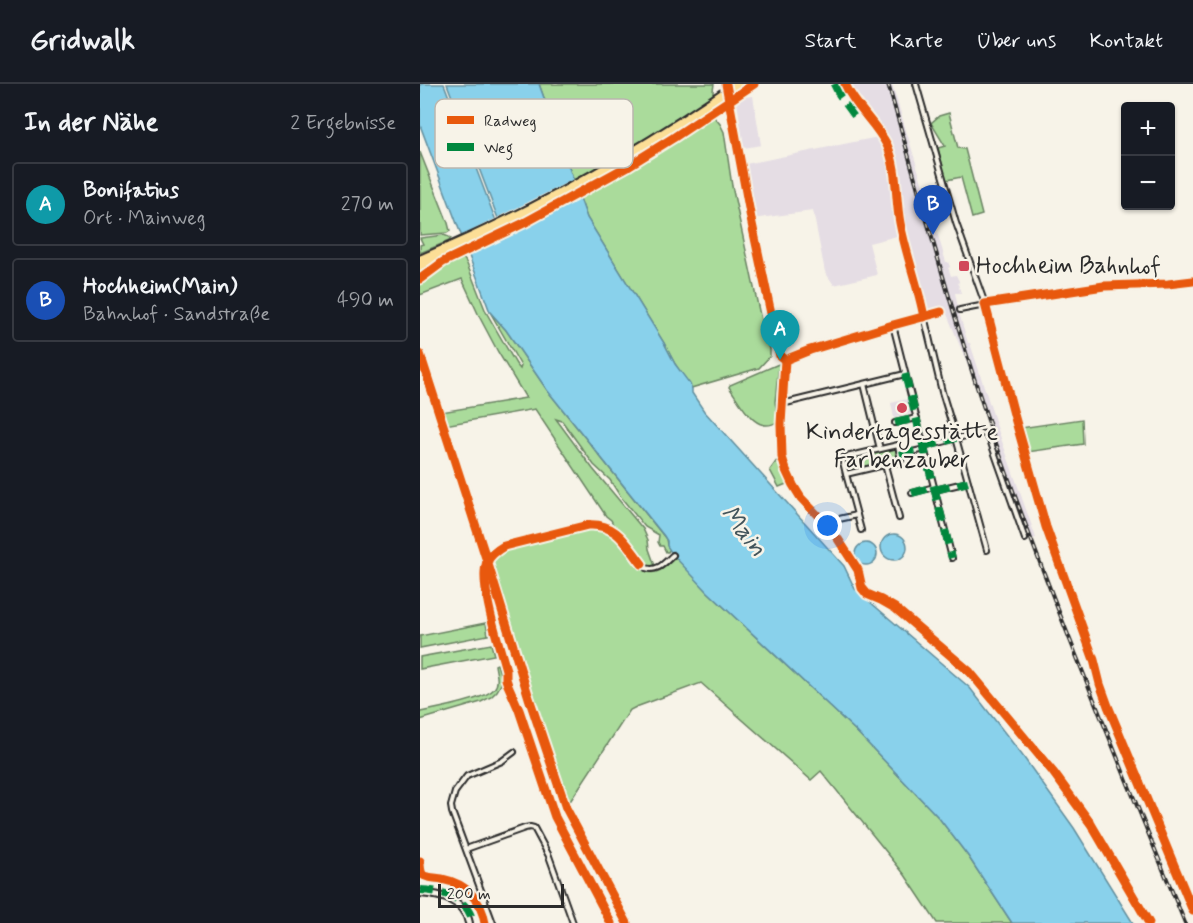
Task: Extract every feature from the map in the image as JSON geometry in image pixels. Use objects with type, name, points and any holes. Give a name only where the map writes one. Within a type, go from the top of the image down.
[{"type":"highway","points":[[633,152],[737,84]]},
{"type":"highway","points":[[633,158],[747,84]]},
{"type":"highway","points":[[420,267],[606,168]]},
{"type":"highway","points":[[420,260],[453,250],[525,219],[616,168]]},
{"type":"street","points":[[845,84],[854,101],[881,136],[889,152],[893,166],[900,224],[942,392],[987,550]]},
{"type":"street","points":[[916,84],[956,223],[985,304],[1015,418]]},
{"type":"street","points":[[960,310],[985,304],[1104,286],[1193,281]]},
{"type":"street","points":[[858,570],[838,539],[801,498],[786,470],[782,451],[785,360],[810,350],[924,317]]},
{"type":"street","points":[[893,325],[952,558]]},
{"type":"street","points":[[782,404],[906,374]]},
{"type":"street","points":[[864,384],[880,449]]},
{"type":"street","points":[[895,423],[916,418]]},
{"type":"street","points":[[900,455],[956,438],[982,433],[988,436],[1025,539]]},
{"type":"street","points":[[846,474],[901,461],[897,445],[842,458],[846,474],[861,530]]},
{"type":"street","points":[[885,465],[898,518]]},
{"type":"street","points":[[912,493],[968,482]]},
{"type":"street","points":[[839,519],[857,514]]},
{"type":"street","points":[[627,923],[566,808],[487,561],[494,552],[504,546],[597,524],[611,528],[650,570],[657,569],[673,555]]},
{"type":"street","points":[[493,923],[451,806],[455,792],[466,776],[502,761],[514,752]]},
{"type":"street","points":[[466,849],[530,826],[534,828],[549,856],[573,923]]},
{"type":"street","points":[[420,893],[440,895],[454,901],[463,908],[469,923]]},
{"type":"shaded area","points":[[848,84],[892,84],[946,262],[950,267],[948,268],[951,276],[956,275],[959,281],[961,293],[955,293],[968,343],[970,343],[1036,538],[1029,540],[970,371],[945,309],[928,314],[905,234],[869,243],[877,275],[834,285],[825,272],[813,211],[751,219],[741,165],[883,136]]},
{"type":"shaded area","points":[[753,96],[761,145],[744,148],[737,102],[744,97]]},
{"type":"shaded area","name":"Kindertagesstätte Farbenzauber","points":[[911,398],[914,413],[894,418],[891,403]]},
{"type":"green space","points":[[539,84],[714,84],[715,118],[724,132],[732,186],[761,320],[770,349],[770,356],[759,368],[691,388],[587,218],[569,168],[633,168],[633,99],[544,99]]},
{"type":"green space","points":[[949,113],[958,148],[965,149],[982,215],[972,218],[961,177],[946,180],[938,148],[945,146],[931,123],[939,116]]},
{"type":"green space","points":[[420,152],[448,223],[450,231],[447,233],[420,235]]},
{"type":"green space","points":[[444,235],[451,238],[449,241],[420,253],[420,245],[423,244],[420,238]]},
{"type":"green space","points":[[456,257],[466,262],[486,312],[516,364],[520,369],[521,366],[490,312],[506,330],[547,390],[666,539],[670,549],[668,552],[660,546],[659,535],[645,527],[610,480],[594,465],[562,421],[556,419],[593,469],[643,529],[655,566],[648,565],[615,528],[535,409],[445,425],[441,412],[526,398],[498,352],[462,279],[420,295],[420,273]]},
{"type":"green space","points":[[781,363],[783,365],[779,367],[775,402],[778,421],[770,425],[763,425],[749,416],[729,387]]},
{"type":"green space","points":[[1082,419],[1083,444],[1027,452],[1020,428]]},
{"type":"green space","points":[[896,447],[899,459],[848,473],[844,459]]},
{"type":"green space","points":[[780,456],[789,483],[779,487],[770,470]]},
{"type":"green space","points":[[598,526],[610,530],[645,571],[658,571],[676,557],[708,592],[855,730],[939,818],[968,856],[1012,923],[937,923],[905,875],[821,771],[811,780],[701,683],[630,710],[569,803],[565,803],[490,567],[492,559],[508,547]]},
{"type":"green space","points":[[486,623],[488,635],[420,648],[420,636]]},
{"type":"green space","points":[[491,644],[494,655],[420,669],[420,657]]},
{"type":"green space","points":[[497,664],[501,684],[491,697],[420,720],[420,712],[459,704],[489,693],[497,683],[495,665]]},
{"type":"water","points":[[420,84],[444,84],[450,99],[435,99],[435,165],[420,125]]},
{"type":"water","points":[[447,84],[539,84],[544,99],[453,99]]},
{"type":"water","name":"Main","points":[[436,168],[476,168],[496,221],[505,237],[479,168],[569,168],[587,218],[675,364],[690,384],[692,393],[704,411],[844,566],[855,589],[970,688],[1074,828],[1133,923],[1012,923],[968,856],[939,818],[855,730],[708,592],[673,555],[664,536],[547,390],[506,330],[490,312]]},
{"type":"water","points":[[894,534],[903,538],[907,547],[903,556],[894,560],[885,556],[881,547],[885,538]]},
{"type":"water","points":[[862,543],[870,543],[877,550],[877,558],[870,565],[862,565],[855,558],[855,550]]},
{"type":"pier","points":[[576,178],[581,194],[465,253],[459,237]]},
{"type":"railway","points":[[888,84],[951,304],[993,435],[1062,619],[1185,923]]},
{"type":"marked path","points":[[834,84],[857,119]]},
{"type":"marked path","points":[[905,374],[952,558]]},
{"type":"marked path","points":[[895,423],[917,418]]},
{"type":"marked path","points":[[924,447],[956,438]]},
{"type":"marked path","points":[[900,455],[925,449]]},
{"type":"marked path","points":[[935,490],[968,482]]},
{"type":"marked path","points":[[912,493],[934,487]]},
{"type":"marked path","points":[[420,890],[446,894],[460,901],[466,907],[473,923]]},
{"type":"cycle path","points":[[726,84],[780,356],[785,360]]},
{"type":"cycle path","points":[[633,163],[754,84]]},
{"type":"cycle path","points":[[845,84],[882,137],[891,154],[900,223],[924,317]]},
{"type":"cycle path","points":[[420,279],[443,262],[524,223],[624,168]]},
{"type":"cycle path","points":[[1193,281],[1104,286],[985,304],[1046,527],[1094,660],[1108,706],[1193,911]]},
{"type":"cycle path","points":[[785,360],[810,350],[941,312]]},
{"type":"cycle path","points":[[420,354],[566,808],[627,923]]},
{"type":"cycle path","points":[[785,360],[781,424],[782,457],[786,470],[801,498],[838,539],[858,570],[862,588],[867,594],[895,608],[970,672],[1053,772],[1091,824],[1149,923]]},
{"type":"cycle path","points":[[611,923],[555,817],[519,710],[506,679],[506,670],[487,599],[485,572],[490,557],[504,546],[588,525],[598,525],[614,531],[626,542],[642,564]]},
{"type":"cycle path","points":[[420,861],[423,875],[451,881],[471,894],[480,907],[485,923]]},
{"type":"place","name":"Hochheim(Main)","points":[[933,235]]},
{"type":"place","name":"Hochheim Bahnhof","points":[[964,266]]},
{"type":"place","name":"Bonifatius","points":[[780,360]]},
{"type":"place","name":"Kindertagesstätte Farbenzauber","points":[[902,408]]}]
